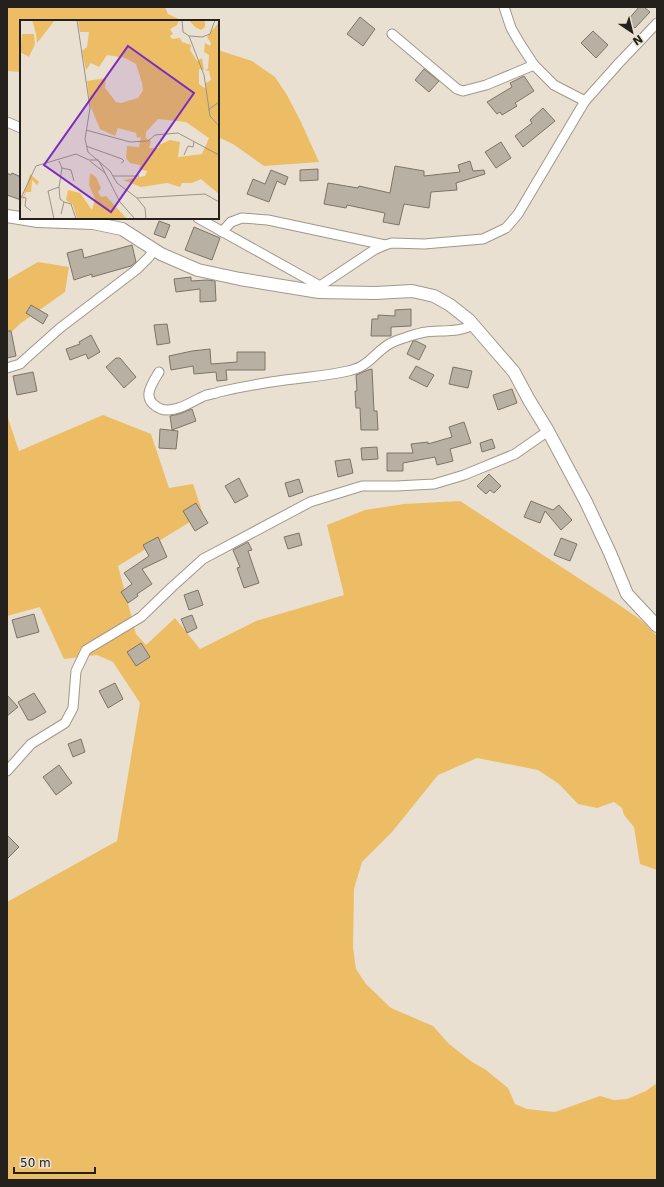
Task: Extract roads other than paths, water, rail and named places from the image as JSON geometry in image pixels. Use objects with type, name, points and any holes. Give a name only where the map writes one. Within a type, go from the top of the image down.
[{"type":"street","points":[[504,7],[511,28],[534,65],[554,85],[585,101]]},
{"type":"street","points":[[320,289],[374,250],[385,245],[392,243],[424,244],[483,239],[506,228],[518,214],[585,101],[618,63],[657,23]]},
{"type":"street","points":[[392,34],[457,88],[463,91],[486,85],[534,65]]},
{"type":"street","points":[[7,122],[20,128]]},
{"type":"street","points":[[7,216],[20,218]]},
{"type":"street","points":[[222,232],[231,222],[242,218],[268,220],[385,245]]},
{"type":"street","points":[[26,219],[38,221],[94,223],[122,229],[161,254],[198,270],[240,279],[320,289],[375,293],[412,291],[434,296],[450,304],[473,324],[514,372],[586,502],[627,594],[657,626]]},
{"type":"street","points":[[200,219],[320,289]]},
{"type":"street","points":[[7,368],[23,362],[60,328],[136,270],[154,250]]},
{"type":"street","points":[[159,372],[148,393],[150,400],[154,405],[163,409],[177,408],[188,405],[206,396],[230,390],[348,371],[360,367],[390,343],[425,332],[463,329],[470,327],[473,324]]},
{"type":"street","points":[[7,770],[31,744],[65,723],[73,708],[76,671],[86,650],[141,617],[203,559],[310,502],[362,486],[434,484],[464,475],[515,454],[548,431]]}]
